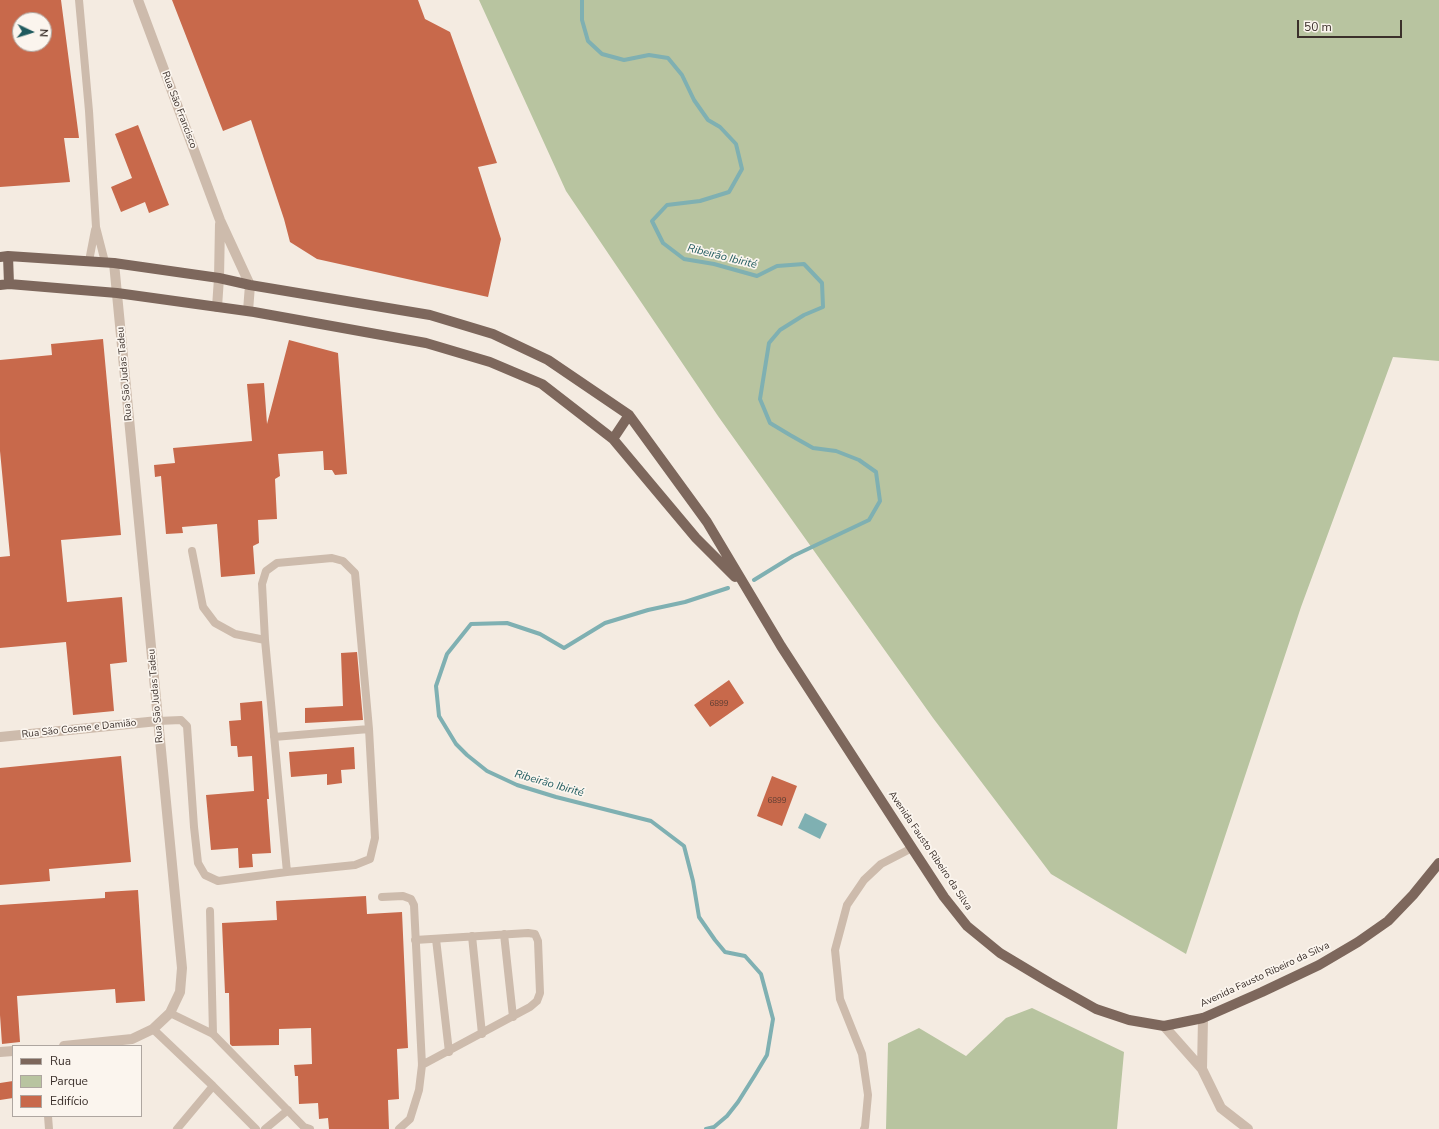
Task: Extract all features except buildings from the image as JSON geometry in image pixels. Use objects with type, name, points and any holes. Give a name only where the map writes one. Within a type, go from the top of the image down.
[{"type":"main road","points":[[4,256],[110,263],[219,278],[250,285],[430,315],[493,334],[548,360],[629,415],[707,522],[746,589],[696,538],[613,439],[542,384],[490,362],[426,343],[248,311],[117,293],[5,284],[4,256]]},
{"type":"main road","points":[[613,439],[629,415]]},
{"type":"main road","name":"Avenida Fausto Ribeiro da Silva","points":[[746,589],[944,897],[968,926],[1000,953],[1096,1009],[1129,1020],[1164,1026],[1203,1018],[1319,965],[1358,942],[1388,921],[1413,895],[1439,862]]},
{"type":"street","name":"Rua São Francisco","points":[[138,0],[220,220],[250,285],[248,311]]},
{"type":"street","name":"Rua São Francisco","points":[[216,307],[219,278],[220,220]]},
{"type":"street","name":"Rua São Judas Tadeu","points":[[74,1045],[132,1039],[154,1029],[170,1013],[180,992],[182,968],[117,293],[110,263]]},
{"type":"street","name":"Rua São Cosme e Damião","points":[[0,737],[158,722]]},
{"type":"street","points":[[1202,1069],[1203,1018]]},
{"type":"street","points":[[1164,1026],[1202,1069],[1221,1108],[1248,1129]]},
{"type":"street","points":[[0,1052],[12,1051]]},
{"type":"lane","points":[[79,0],[89,111],[96,227],[89,261]]},
{"type":"lane","points":[[96,227],[110,263]]},
{"type":"lane","points":[[192,551],[203,607],[215,623],[235,634],[265,640]]},
{"type":"lane","points":[[158,722],[181,720],[186,726],[198,863],[205,875],[218,881],[355,865],[370,859],[375,838],[369,729],[355,573],[344,562],[332,558],[277,563],[266,571],[262,584],[265,640],[287,872]]},
{"type":"lane","points":[[274,737],[369,729]]},
{"type":"lane","points":[[864,1129],[866,1127],[868,1095],[862,1054],[840,999],[835,950],[847,904],[864,880],[881,864],[912,848]]},
{"type":"lane","points":[[382,897],[403,896],[411,898],[414,905],[422,1065],[419,1090],[410,1119],[399,1129]]},
{"type":"lane","points":[[210,912],[214,1034]]},
{"type":"lane","points":[[415,940],[528,933],[535,934],[538,940],[540,993],[537,1001],[513,1017],[422,1065]]},
{"type":"lane","points":[[504,934],[513,1017]]},
{"type":"lane","points":[[472,936],[482,1034]]},
{"type":"lane","points":[[436,939],[449,1052]]},
{"type":"lane","points":[[170,1013],[214,1034],[304,1126],[310,1129]]},
{"type":"lane","points":[[154,1029],[256,1129]]},
{"type":"lane","points":[[177,1129],[213,1086]]},
{"type":"lane","points":[[265,1129],[288,1110]]},
{"type":"lane","points":[[48,1117],[49,1129]]},
{"type":"green space","points":[[479,0],[1439,0],[1439,361],[1393,357],[1301,607],[1186,954],[1051,874],[933,718],[718,416],[566,191]]},
{"type":"green space","points":[[1032,1008],[1124,1052],[1117,1129],[886,1129],[888,1043],[919,1028],[966,1056],[1006,1018]]},
{"type":"water","points":[[805,813],[827,824],[820,839],[798,828]]},
{"type":"waterway","name":"Ribeirão Ibirité","points":[[582,0],[582,20],[588,41],[602,54],[624,60],[649,55],[668,58],[682,75],[694,100],[708,120],[720,127],[736,144],[742,169],[729,192],[700,201],[667,205],[652,221],[663,243],[684,259],[714,264],[757,276],[777,266],[804,264],[822,283],[823,307],[804,315],[780,330],[769,343],[760,399],[770,423],[813,448],[836,451],[859,460],[876,472],[880,501],[869,520],[793,556],[754,580]]},
{"type":"waterway","name":"Ribeirão Ibirité","points":[[706,1129],[714,1127],[727,1116],[755,1075],[767,1055],[773,1019],[761,974],[745,956],[725,952],[699,917],[693,881],[684,846],[651,821],[556,797],[517,785],[487,771],[456,744],[439,716],[436,686],[447,654],[471,624],[507,623],[540,634],[564,648],[605,623],[648,610],[685,602],[728,588]]}]
